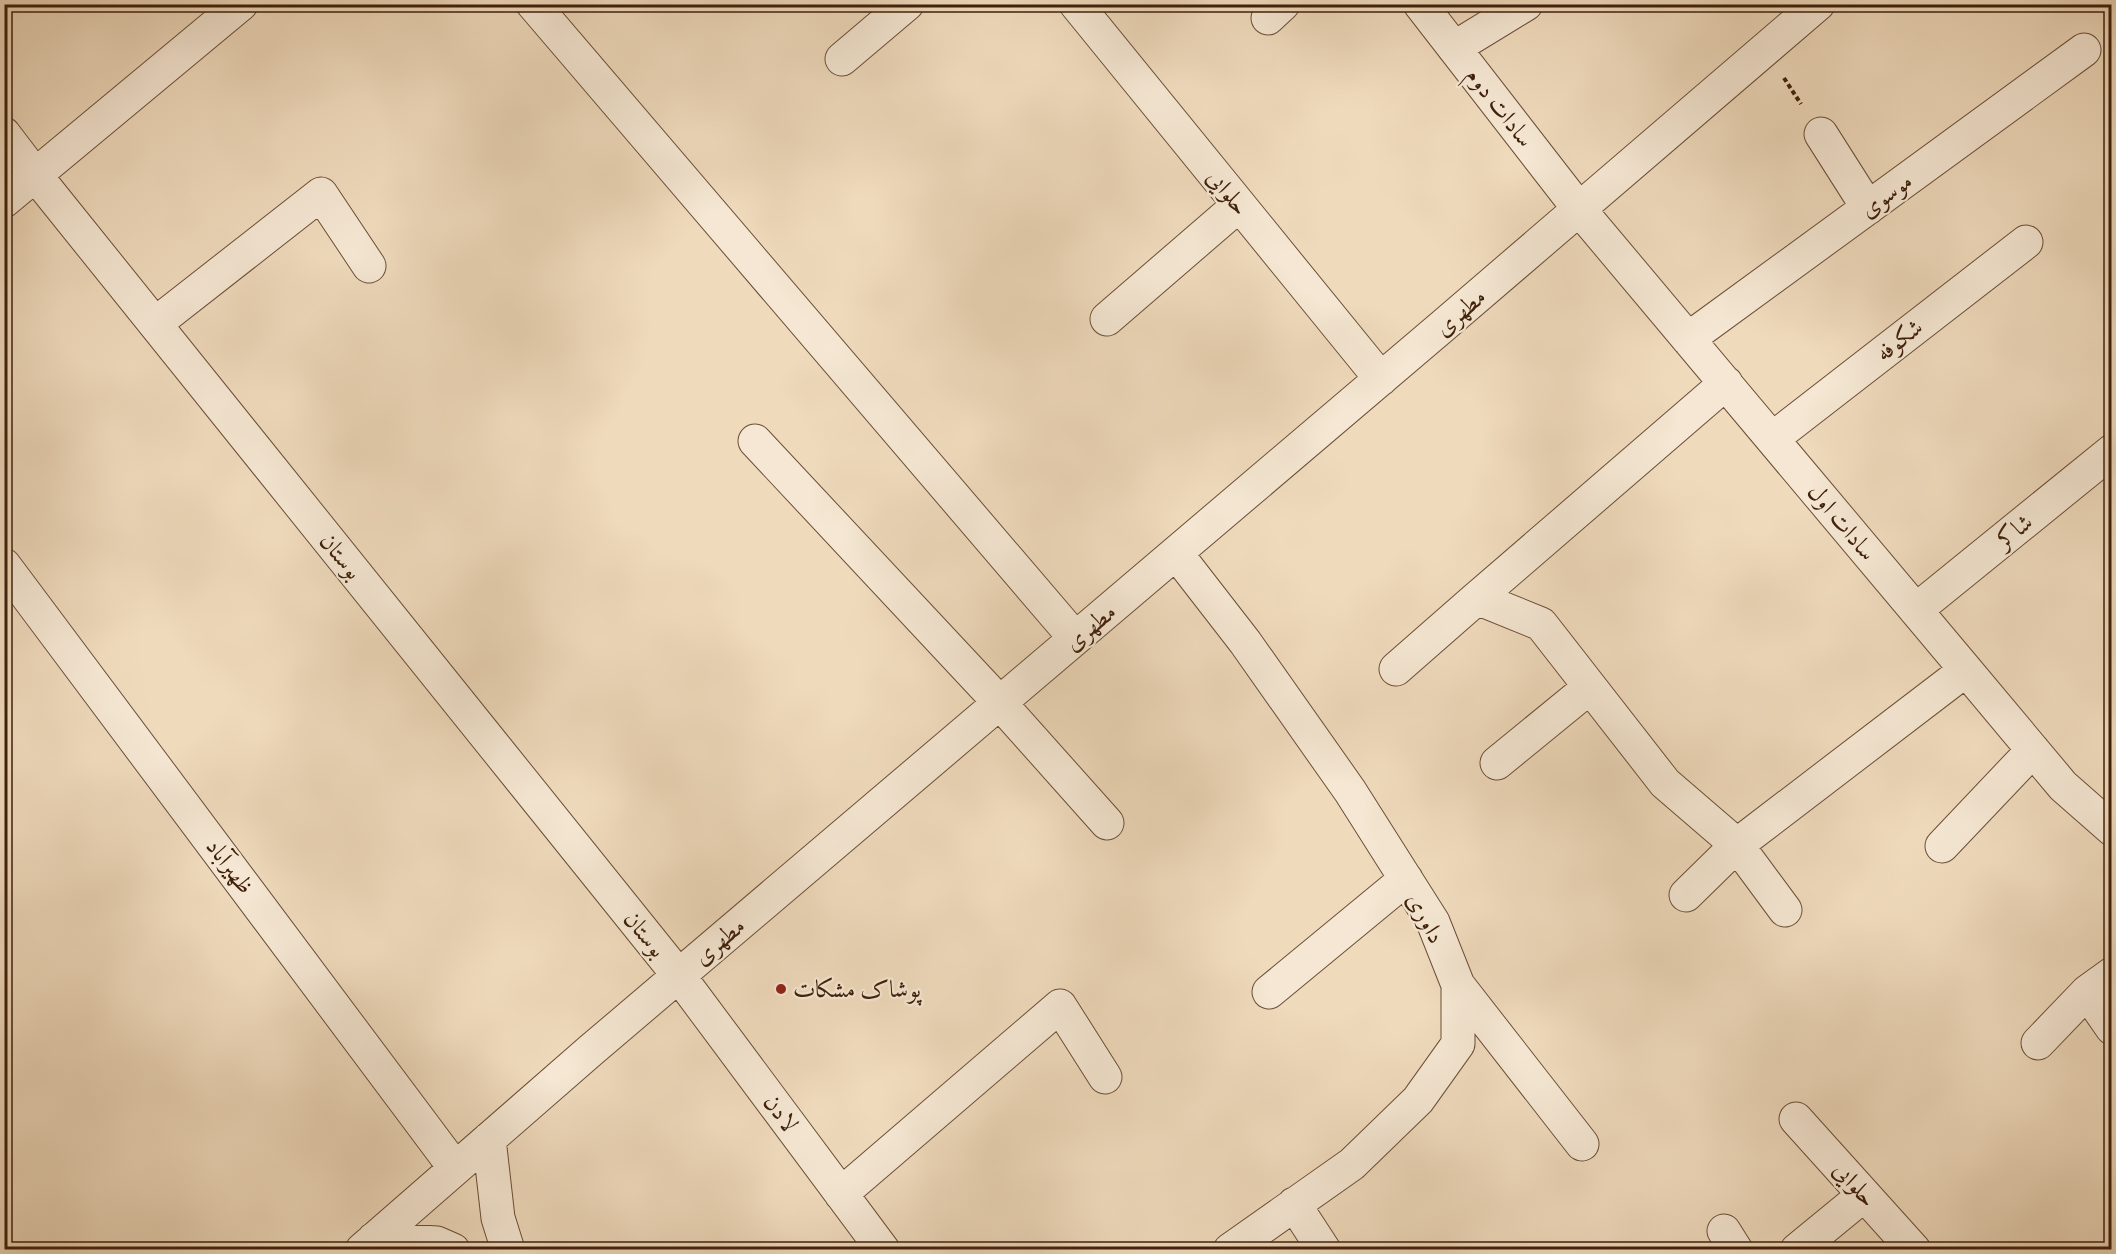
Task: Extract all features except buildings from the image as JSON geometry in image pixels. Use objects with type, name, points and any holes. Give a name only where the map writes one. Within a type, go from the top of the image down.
[{"type":"street","points":[[4,201],[241,4]]},
{"type":"street","points":[[533,4],[1076,639]]},
{"type":"street","points":[[842,59],[907,4]]},
{"type":"street","name":"حلوایی","points":[[1076,4],[1381,379]]},
{"type":"street","name":"سادات دوم","points":[[1420,4],[1579,209]]},
{"type":"street","points":[[1454,48],[1526,4]]},
{"type":"street","name":"مطهری","points":[[368,1244],[1818,4]]},
{"type":"street","name":"موسوی","points":[[1689,339],[2084,50]]},
{"type":"street","name":"بوستان","points":[[4,134],[154,324],[679,976]]},
{"type":"street","points":[[1821,134],[1868,208]]},
{"type":"street","points":[[154,324],[321,194],[369,266]]},
{"type":"street","points":[[1107,319],[1239,205]]},
{"type":"street","name":"سادات اول","points":[[1579,209],[2063,786],[2105,813]]},
{"type":"street","name":"شکوفه","points":[[1772,439],[2026,242]]},
{"type":"street","points":[[1396,669],[1726,383]]},
{"type":"street","points":[[756,441],[1000,703],[1107,823]]},
{"type":"street","name":"شاکر","points":[[1916,610],[2112,451]]},
{"type":"street","name":"داوری","points":[[1176,553],[1251,651],[1350,791],[1433,922],[1458,986],[1458,1044],[1418,1100],[1352,1164],[1230,1250]]},
{"type":"street","name":"ظهیرآباد","points":[[4,565],[455,1168]]},
{"type":"street","points":[[1477,598],[1541,624],[1665,783],[1737,845],[1785,910]]},
{"type":"street","points":[[1686,896],[1737,845],[1966,670]]},
{"type":"street","points":[[1497,763],[1590,687]]},
{"type":"street","points":[[1942,846],[2033,750]]},
{"type":"street","points":[[1269,992],[1406,879]]},
{"type":"street","name":"لادن","points":[[679,976],[883,1250]]},
{"type":"street","points":[[2038,1043],[2099,983],[2112,1028]]},
{"type":"street","points":[[1458,986],[1582,1144]]},
{"type":"street","points":[[841,1194],[1060,1006],[1105,1077]]},
{"type":"street","name":"حلوایی","points":[[1796,1119],[1914,1250]]},
{"type":"street","points":[[489,1139],[498,1218],[508,1250]]},
{"type":"street","points":[[1797,1250],[1864,1195]]},
{"type":"street","points":[[1294,1204],[1324,1250]]},
{"type":"street","points":[[368,1244],[437,1243],[453,1250]]},
{"type":"path","points":[[1766,50],[1821,134]]},
{"type":"place","name":"پوشاک مشکات","points":[[781,989]]}]
